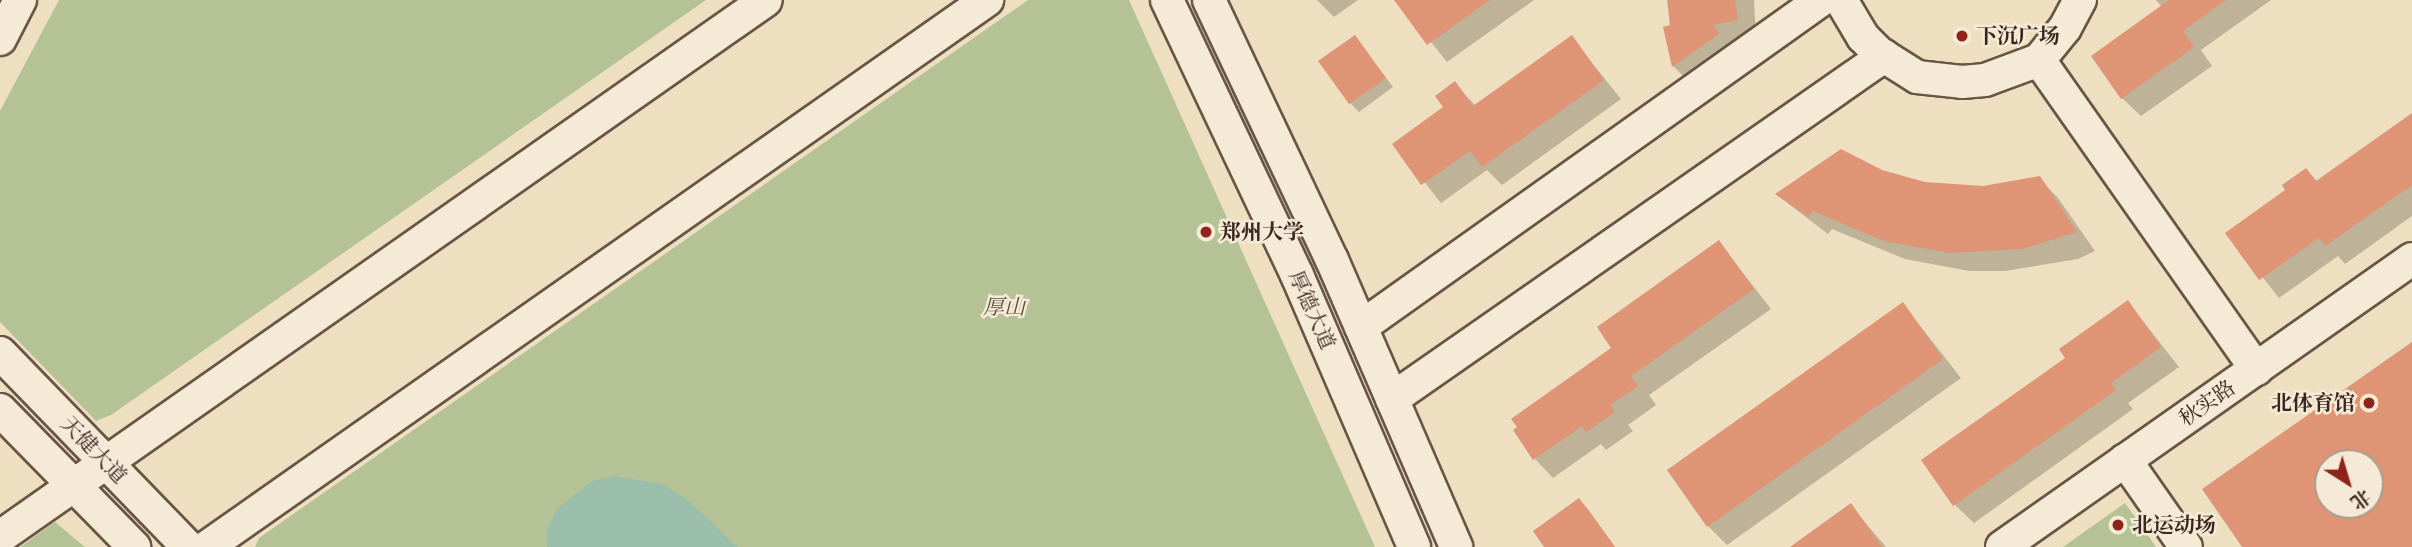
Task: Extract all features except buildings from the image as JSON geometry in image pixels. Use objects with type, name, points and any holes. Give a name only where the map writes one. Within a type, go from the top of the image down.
[{"type":"lane","points":[[0,39],[20,0]]},
{"type":"lane","points":[[0,537],[766,0]]},
{"type":"lane","points":[[207,547],[987,0]]},
{"type":"lane","name":"厚德大道","points":[[1167,0],[1297,275],[1415,547]]},
{"type":"lane","name":"厚德大道","points":[[1209,0],[1361,327],[1456,547]]},
{"type":"lane","points":[[1361,327],[1821,0]]},
{"type":"lane","points":[[1840,0],[1863,37],[1884,56],[1917,77],[1962,82],[1985,80],[2039,60],[2065,28],[2080,0]]},
{"type":"lane","points":[[1392,399],[1884,56]]},
{"type":"lane","points":[[2039,60],[2256,369]]},
{"type":"lane","name":"秋实路","points":[[2002,547],[2412,258]]},
{"type":"lane","name":"天健大道","points":[[0,353],[188,547]]},
{"type":"lane","name":"天健大道","points":[[0,410],[134,547]]},
{"type":"lane","points":[[2125,460],[2186,547]]},
{"type":"green space","points":[[59,0],[706,0],[111,415],[96,421],[0,322],[0,111]]},
{"type":"green space","name":"厚山","points":[[1028,0],[1129,0],[1375,547],[255,547],[259,538]]},
{"type":"green space","name":"北运动场","points":[[2125,503],[2156,547],[2063,547]]},
{"type":"green space","points":[[55,522],[85,547],[20,547]]},
{"type":"shaded area","points":[[614,476],[662,484],[688,500],[737,547],[547,547],[546,533],[556,510],[592,481]]},
{"type":"place","name":"下沉广场","points":[[1962,36]]},
{"type":"place","name":"郑州大学","points":[[1206,232]]},
{"type":"place","name":"北体育馆","points":[[2369,403]]},
{"type":"place","name":"北运动场","points":[[2118,525]]}]
